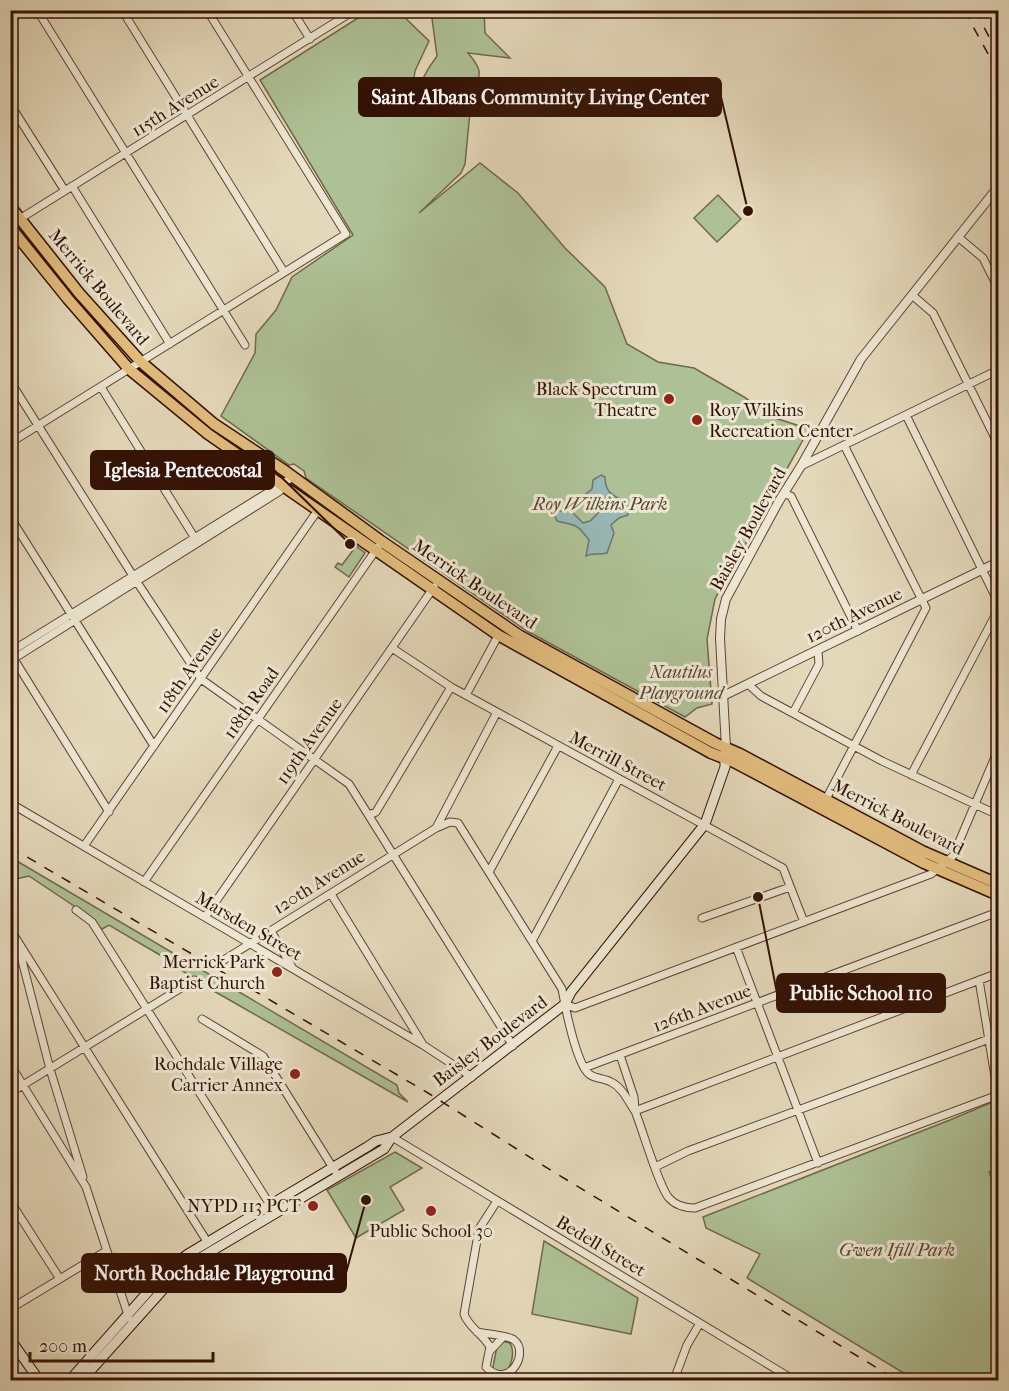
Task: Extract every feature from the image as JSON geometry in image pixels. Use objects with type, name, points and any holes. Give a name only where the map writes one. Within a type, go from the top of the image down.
[{"type":"main road","name":"Merrick Boulevard","points":[[10,206],[81,294],[141,362],[214,424],[293,477],[379,545],[501,631],[725,753],[999,895]]},
{"type":"main road","name":"Merrick Boulevard","points":[[10,226],[72,304],[129,369],[208,434],[318,510],[379,545]]},
{"type":"main road","points":[[72,304],[81,294]]},
{"type":"main road","name":"Baisley Boulevard","points":[[70,1380],[130,1319],[210,1246],[335,1172],[376,1141],[392,1137],[565,1004],[571,992],[705,824],[722,776],[725,753]]},
{"type":"main road","name":"Merrick Boulevard","points":[[942,865],[999,884]]},
{"type":"main road","name":"Baisley Boulevard","points":[[82,1380],[130,1319]]},
{"type":"main road","points":[[10,1339],[39,1380]]},
{"type":"street","points":[[37,10],[245,345]]},
{"type":"street","points":[[122,10],[284,272]]},
{"type":"street","points":[[10,443],[346,234],[207,10]]},
{"type":"street","points":[[292,10],[310,39]]},
{"type":"street","name":"115th Avenue","points":[[10,226],[355,10]]},
{"type":"street","points":[[10,104],[69,188],[170,344]]},
{"type":"street","name":"Baisley Boulevard","points":[[725,753],[720,638],[721,619],[726,599],[861,359],[999,187]]},
{"type":"street","points":[[958,237],[983,258],[999,288]]},
{"type":"street","points":[[912,295],[933,313],[999,444]]},
{"type":"street","points":[[801,466],[999,370]]},
{"type":"street","points":[[10,381],[134,579],[201,679],[349,784],[513,1046]]},
{"type":"street","points":[[101,387],[196,540]]},
{"type":"street","points":[[906,415],[999,602]]},
{"type":"street","points":[[824,804],[926,612],[844,445]]},
{"type":"street","points":[[109,812],[11,656],[293,477]]},
{"type":"street","points":[[784,494],[791,496],[858,631]]},
{"type":"street","name":"118th Avenue","points":[[84,846],[318,510]]},
{"type":"street","points":[[10,517],[154,746]]},
{"type":"street","name":"118th Road","points":[[144,882],[379,545]]},
{"type":"street","name":"120th Avenue","points":[[723,696],[999,562]]},
{"type":"street","name":"119th Avenue","points":[[205,917],[435,585]]},
{"type":"street","points":[[911,775],[999,610]]},
{"type":"street","points":[[466,694],[501,631]]},
{"type":"street","name":"Merrill Street","points":[[392,648],[451,687],[783,868],[804,922]]},
{"type":"street","points":[[793,713],[819,664],[818,651]]},
{"type":"street","points":[[749,685],[761,696],[854,746],[999,815]]},
{"type":"street","points":[[369,815],[376,812],[451,687]]},
{"type":"street","points":[[436,828],[497,712]]},
{"type":"street","points":[[489,872],[558,746]]},
{"type":"street","points":[[565,1004],[575,1008],[931,873],[953,856],[999,750]]},
{"type":"street","points":[[531,940],[619,778]]},
{"type":"street","name":"Marsden Street","points":[[10,803],[423,1045],[472,1077]]},
{"type":"street","points":[[436,828],[450,822],[458,823],[562,989],[584,1068],[592,1077],[609,1081],[617,1086],[635,1110]]},
{"type":"street","name":"120th Avenue","points":[[219,963],[436,828]]},
{"type":"street","points":[[702,918],[790,887]]},
{"type":"street","points":[[331,894],[423,1045]]},
{"type":"street","points":[[76,910],[92,922],[272,1209]]},
{"type":"street","name":"126th Avenue","points":[[584,1068],[999,912]]},
{"type":"street","points":[[10,928],[210,1246]]},
{"type":"street","points":[[271,931],[293,969]]},
{"type":"street","points":[[15,936],[50,1069],[106,1251],[130,1319]]},
{"type":"street","points":[[736,947],[818,1163]]},
{"type":"street","points":[[635,1110],[999,973]]},
{"type":"street","points":[[10,1093],[194,980]]},
{"type":"street","points":[[620,1055],[634,1097],[635,1110],[668,1198],[682,1207],[695,1208],[999,1095],[979,980]]},
{"type":"street","points":[[202,1019],[263,1056],[335,1172]]},
{"type":"street","points":[[655,1167],[688,1151],[989,1039]]},
{"type":"street","points":[[10,1064],[86,1187]]},
{"type":"street","points":[[57,1140],[70,1134]]},
{"type":"street","name":"Bedell Street","points":[[392,1137],[794,1380]]},
{"type":"street","points":[[10,1201],[60,1279]]},
{"type":"street","points":[[477,1332],[516,1341],[520,1348],[516,1371],[512,1377],[503,1380],[490,1373],[486,1367],[490,1347],[467,1322],[464,1314],[479,1229],[497,1201]]},
{"type":"street","points":[[10,1309],[106,1251]]},
{"type":"street","points":[[674,1380],[687,1345],[700,1323]]},
{"type":"street","points":[[489,1352],[503,1337]]},
{"type":"green space","name":"Roy Wilkins Park","points":[[484,10],[485,33],[510,58],[468,53],[478,67],[479,75],[472,91],[465,164],[461,173],[419,213],[480,163],[518,193],[565,248],[605,287],[627,344],[658,362],[694,368],[744,397],[772,417],[809,429],[715,599],[707,639],[712,704],[697,708],[685,717],[527,631],[306,478],[304,471],[294,464],[289,465],[221,416],[255,353],[256,334],[276,310],[292,277],[353,235],[260,80],[369,11],[398,11],[429,41],[415,71],[409,111],[421,82],[437,56],[431,11],[448,11],[453,16],[455,11]]},
{"type":"green space","points":[[718,195],[741,219],[717,242],[694,218]]},
{"type":"green space","points":[[356,546],[365,553],[349,577],[335,567],[338,563],[342,565]]},
{"type":"green space","points":[[10,857],[397,1085],[399,1093],[408,1102],[198,982],[165,958],[109,925],[102,929],[74,906],[29,876],[11,880]]},
{"type":"green space","name":"Gwen Ifill Park","points":[[995,1101],[998,1102],[998,1167],[989,1172],[998,1193],[998,1380],[915,1380],[747,1278],[760,1254],[706,1228],[703,1217]]},
{"type":"green space","points":[[395,1152],[422,1168],[390,1187],[404,1210],[356,1238],[327,1190]]},
{"type":"green space","points":[[544,1241],[638,1298],[631,1334],[532,1314]]},
{"type":"green space","points":[[502,1341],[510,1343],[513,1354],[506,1372],[494,1370],[493,1367],[497,1346]]},
{"type":"water","points":[[601,475],[605,477],[608,491],[626,503],[628,515],[619,518],[611,525],[614,533],[607,553],[586,556],[589,540],[576,526],[557,521],[553,512],[562,511],[566,501],[574,498],[573,513],[583,523],[590,521],[599,512],[586,494],[592,489],[593,480]]},
{"type":"railway","points":[[964,10],[998,72]]},
{"type":"railway","points":[[975,10],[998,54]]},
{"type":"railway","points":[[10,847],[428,1093],[897,1380]]},
{"type":"place","name":"Saint Albans Community Living Center","points":[[748,211]]},
{"type":"place","name":"Black Spectrum Theatre","points":[[669,399]]},
{"type":"place","name":"Roy Wilkins Recreation Center","points":[[697,420]]},
{"type":"place","name":"Iglesia Pentecostal","points":[[350,544]]},
{"type":"place","name":"Public School 110","points":[[758,897]]},
{"type":"place","name":"Merrick Park Baptist Church","points":[[277,972]]},
{"type":"place","name":"Rochdale Village Carrier Annex","points":[[295,1074]]},
{"type":"place","name":"North Rochdale Playground","points":[[366,1200]]},
{"type":"place","name":"NYPD 113 PCT","points":[[313,1206]]},
{"type":"place","name":"Public School 30","points":[[431,1211]]},
{"type":"park label","name":"Nautilus Playground","points":[[681,682]]}]
